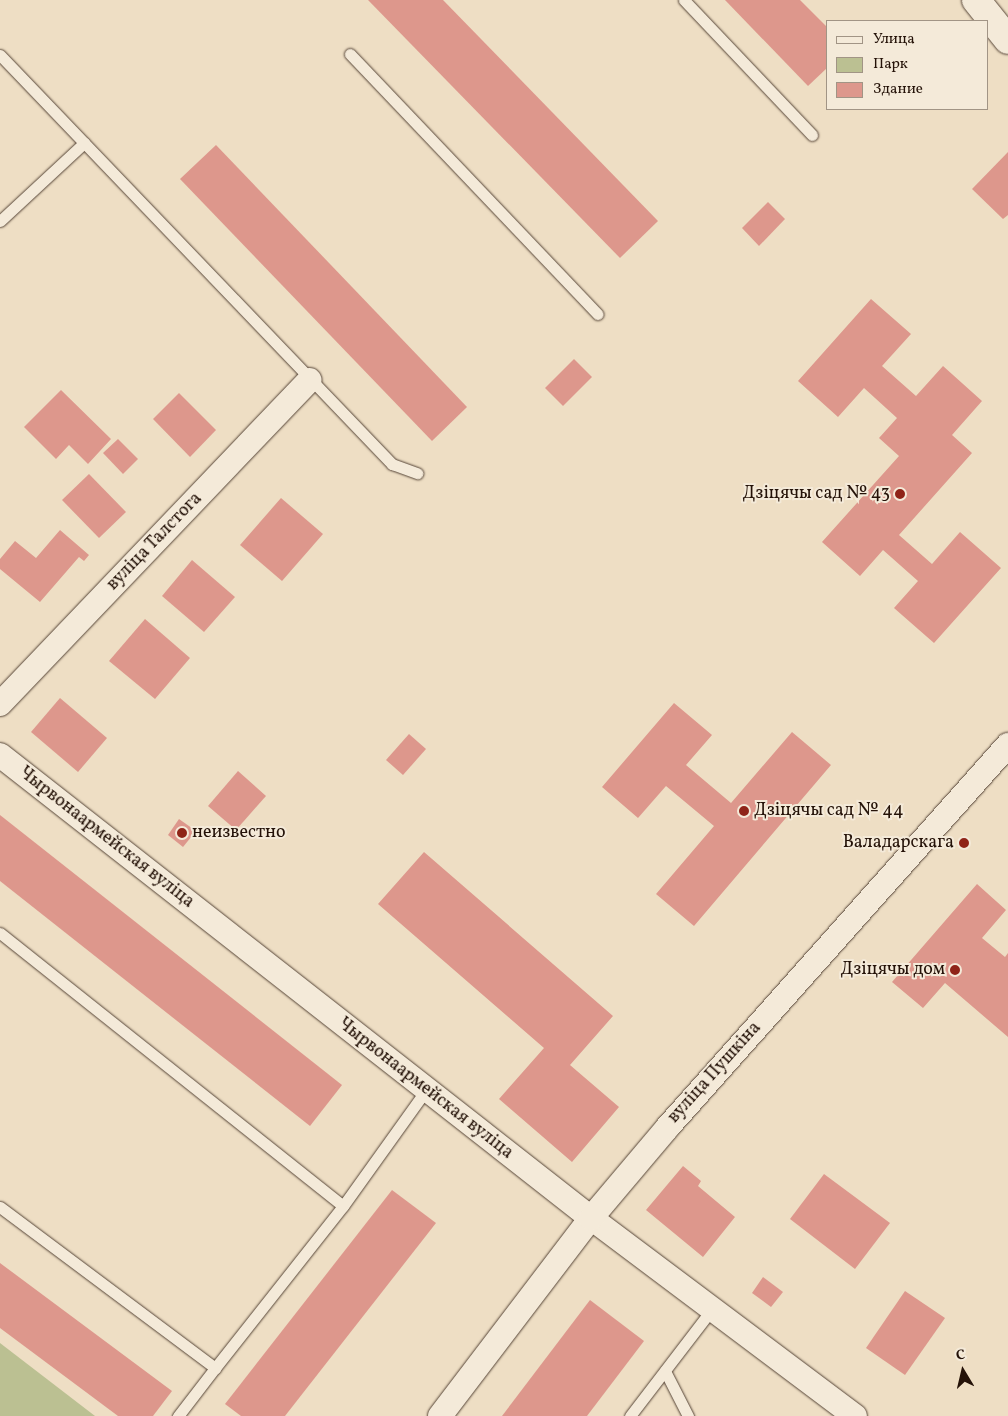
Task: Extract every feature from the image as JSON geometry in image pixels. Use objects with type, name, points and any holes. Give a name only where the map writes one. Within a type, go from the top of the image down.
[{"type":"main road","points":[[976,0],[1008,40]]},
{"type":"street","name":"вуліца Талстога","points":[[0,704],[310,380]]},
{"type":"street","name":"вуліца Пушкіна","points":[[440,1416],[591,1218],[667,1128],[1008,746]]},
{"type":"street","name":"Чырвонаармейская вуліца","points":[[0,755],[591,1218],[854,1416]]},
{"type":"lane","points":[[684,0],[812,135]]},
{"type":"lane","points":[[0,54],[392,464],[417,474]]},
{"type":"lane","points":[[350,54],[598,314]]},
{"type":"lane","points":[[0,221],[84,143]]},
{"type":"lane","points":[[0,933],[343,1206]]},
{"type":"lane","points":[[178,1416],[343,1206],[426,1090]]},
{"type":"lane","points":[[0,1207],[215,1368]]},
{"type":"lane","points":[[630,1416],[712,1308]]},
{"type":"lane","points":[[665,1372],[688,1416]]},
{"type":"green space","points":[[0,1343],[95,1416],[0,1416]]},
{"type":"building","points":[[368,0],[443,0],[658,221],[620,258]]},
{"type":"building","points":[[725,0],[800,0],[826,26],[826,69],[808,86]]},
{"type":"building","points":[[216,145],[467,407],[432,441],[180,179]]},
{"type":"building","points":[[1008,152],[1008,215],[1003,219],[972,189]]},
{"type":"building","points":[[768,202],[785,219],[759,246],[742,228]]},
{"type":"building","name":"Дзіцячы сад № 43","points":[[871,299],[911,334],[882,366],[916,396],[943,366],[982,401],[952,435],[972,453],[899,535],[932,564],[960,532],[1001,568],[934,643],[894,608],[918,581],[883,550],[860,576],[822,542],[899,456],[879,438],[897,418],[864,388],[838,417],[798,381]]},
{"type":"building","points":[[574,359],[592,377],[563,406],[545,388]]},
{"type":"building","points":[[61,390],[111,439],[88,464],[69,445],[56,459],[24,427]]},
{"type":"building","points":[[179,393],[216,430],[190,457],[153,419]]},
{"type":"building","points":[[118,439],[138,459],[123,474],[103,453]]},
{"type":"building","points":[[89,474],[126,512],[99,538],[62,500]]},
{"type":"building","points":[[281,498],[323,534],[282,581],[240,545]]},
{"type":"building","points":[[60,530],[89,555],[84,561],[79,557],[40,602],[0,569],[0,559],[15,541],[36,558]]},
{"type":"building","points":[[192,560],[235,597],[204,632],[162,596]]},
{"type":"building","points":[[145,619],[190,658],[155,699],[109,661]]},
{"type":"building","points":[[60,698],[107,738],[78,772],[31,732]]},
{"type":"building","name":"Дзіцячы сад № 44","points":[[674,703],[712,735],[686,765],[731,803],[792,732],[831,765],[694,926],[656,894],[714,826],[666,786],[638,818],[602,787]]},
{"type":"building","points":[[409,734],[426,749],[403,775],[386,760]]},
{"type":"building","points":[[238,771],[266,796],[236,830],[208,806]]},
{"type":"building","points":[[0,815],[342,1085],[310,1126],[0,881]]},
{"type":"building","name":"неизвестно","points":[[179,819],[196,831],[183,847],[168,835]]},
{"type":"building","points":[[424,852],[613,1016],[570,1065],[619,1107],[572,1162],[499,1099],[544,1048],[378,904]]},
{"type":"building","name":"Дзіцячы дом","points":[[977,884],[1006,910],[982,938],[1005,957],[1008,953],[1008,1037],[945,983],[923,1008],[892,982]]},
{"type":"building","points":[[683,1166],[701,1181],[698,1186],[735,1217],[703,1257],[646,1210]]},
{"type":"building","points":[[824,1174],[890,1223],[855,1269],[790,1219]]},
{"type":"building","points":[[392,1190],[436,1223],[285,1416],[241,1416],[225,1404]]},
{"type":"building","points":[[0,1263],[172,1391],[153,1416],[118,1416],[0,1328]]},
{"type":"building","points":[[763,1277],[783,1292],[771,1307],[752,1293]]},
{"type":"building","points":[[905,1291],[945,1318],[905,1375],[866,1348]]},
{"type":"building","points":[[590,1300],[644,1341],[587,1416],[502,1416]]},
{"type":"place","name":"Дзіцячы сад № 43","points":[[900,494]]},
{"type":"place","name":"Дзіцячы сад № 44","points":[[744,811]]},
{"type":"place","name":"неизвестно","points":[[182,833]]},
{"type":"place","name":"Валадарскага","points":[[964,843]]},
{"type":"place","name":"Дзіцячы дом","points":[[955,970]]}]
